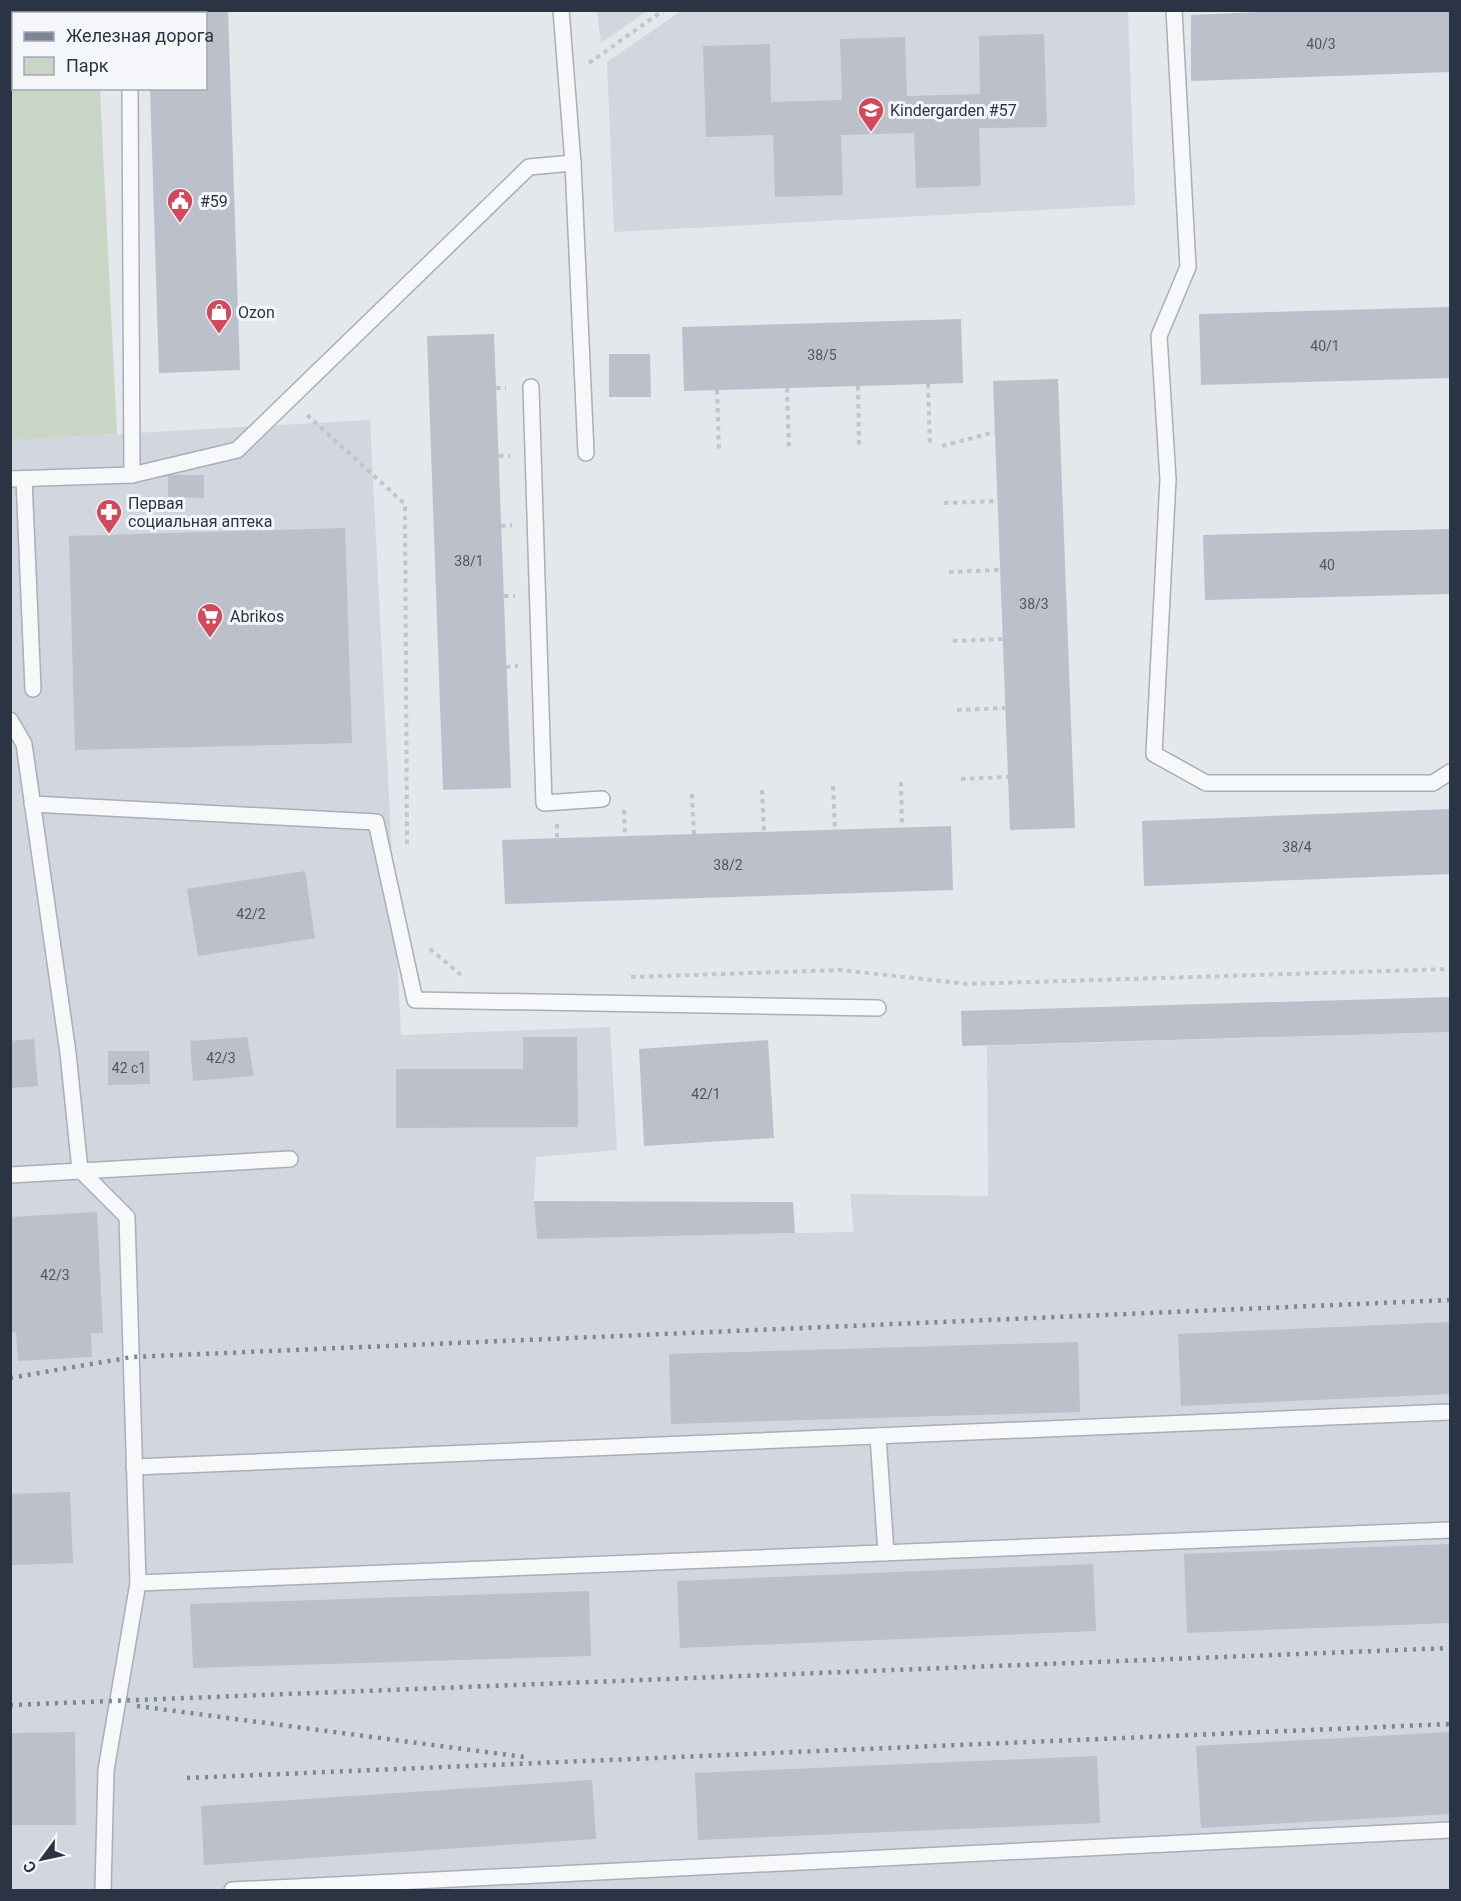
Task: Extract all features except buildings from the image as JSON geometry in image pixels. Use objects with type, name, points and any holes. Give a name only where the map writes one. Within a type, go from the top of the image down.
[{"type":"lane","points":[[561,10],[573,163],[586,453]]},
{"type":"lane","points":[[1174,10],[1188,267],[1159,336],[1168,479],[1154,754],[1206,783],[1433,783],[1450,772]]},
{"type":"lane","points":[[130,90],[132,475]]},
{"type":"lane","points":[[33,689],[17,479],[132,475],[237,450],[529,167],[573,163]]},
{"type":"lane","points":[[531,387],[544,803],[602,800]]},
{"type":"lane","points":[[10,720],[24,744],[68,1053],[80,1170],[128,1217],[138,1583],[106,1770],[102,1890]]},
{"type":"lane","points":[[32,804],[376,822],[415,1000],[878,1008]]},
{"type":"lane","points":[[10,1175],[290,1159]]},
{"type":"lane","points":[[134,1467],[1450,1412]]},
{"type":"lane","points":[[878,1436],[886,1553]]},
{"type":"lane","points":[[138,1583],[1450,1530]]},
{"type":"lane","points":[[232,1890],[1450,1830]]},
{"type":"path","points":[[567,79],[664,10]]},
{"type":"path","points":[[928,384],[930,446]]},
{"type":"path","points":[[858,386],[859,448]]},
{"type":"path","points":[[787,388],[789,449]]},
{"type":"path","points":[[717,390],[719,450]]},
{"type":"path","points":[[288,399],[405,504],[407,848]]},
{"type":"path","points":[[942,446],[995,432]]},
{"type":"path","points":[[944,503],[998,501]]},
{"type":"path","points":[[949,572],[1000,570]]},
{"type":"path","points":[[953,640],[1003,639]]},
{"type":"path","points":[[957,710],[1005,708]]},
{"type":"path","points":[[961,779],[1008,777]]},
{"type":"path","points":[[901,782],[902,827]]},
{"type":"path","points":[[833,786],[835,829]]},
{"type":"path","points":[[762,790],[764,832]]},
{"type":"path","points":[[692,794],[694,834]]},
{"type":"path","points":[[624,808],[625,836]]},
{"type":"path","points":[[425,946],[469,982]]},
{"type":"path","points":[[620,977],[841,970],[967,984],[1450,969]]},
{"type":"shaded area","points":[[597,10],[647,10],[647,11],[601,43]]},
{"type":"shaded area","name":"Kindergarden #57","points":[[681,11],[1128,11],[1135,205],[614,232],[607,62]]},
{"type":"shaded area","points":[[370,420],[401,1035],[610,1027],[617,1150],[536,1157],[534,1201],[537,1238],[854,1232],[850,1194],[988,1196],[987,1046],[1450,1032],[1450,1890],[11,1890],[11,440]]},
{"type":"green space","points":[[11,10],[96,11],[12,12],[12,90],[100,90],[117,434],[11,440]]},
{"type":"railway","points":[[10,1378],[132,1357],[1450,1300]]},
{"type":"railway","points":[[10,1705],[1450,1648]]},
{"type":"railway","points":[[137,1706],[524,1757]]},
{"type":"railway","points":[[187,1778],[1450,1724]]},
{"type":"place","name":"Kindergarden #57","points":[[871,133]]},
{"type":"place","name":"#59","points":[[180,224]]},
{"type":"place","name":"Ozon","points":[[219,335]]},
{"type":"place","name":"Первая социальная аптека","points":[[109,535]]},
{"type":"place","name":"Abrikos","points":[[210,639]]}]
